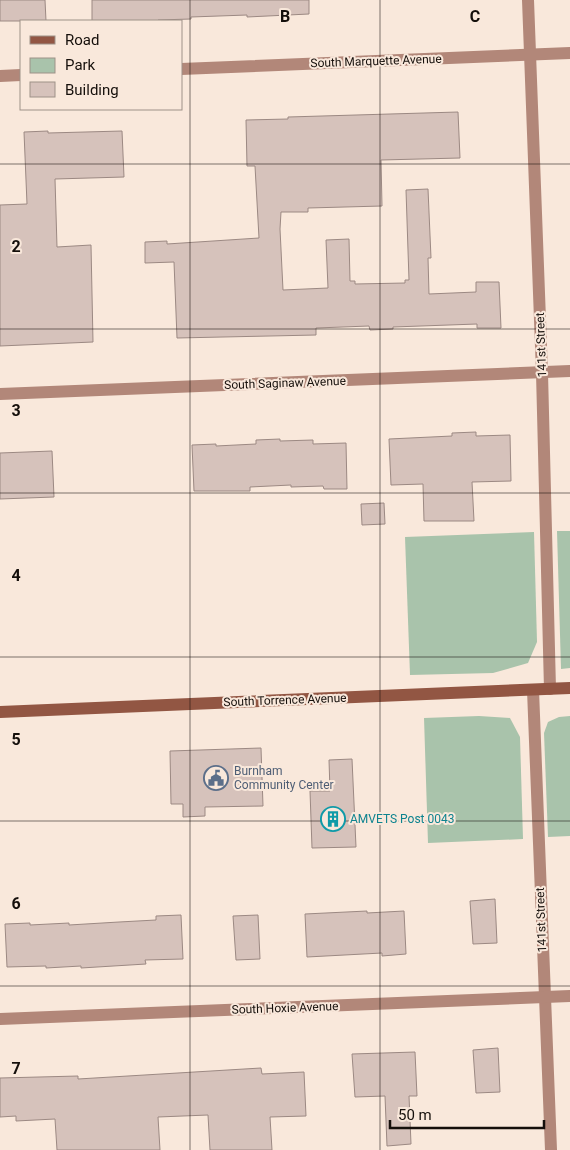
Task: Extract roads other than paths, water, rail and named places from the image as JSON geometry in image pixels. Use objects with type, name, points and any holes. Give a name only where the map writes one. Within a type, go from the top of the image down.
[{"type":"main road","name":"South Torrence Avenue","points":[[0,712],[570,688]]},
{"type":"street","name":"141st Street","points":[[528,0],[542,373],[550,689]]},
{"type":"street","name":"South Marquette Avenue","points":[[182,68],[570,54]]},
{"type":"street","points":[[0,76],[20,75]]},
{"type":"street","name":"South Saginaw Avenue","points":[[0,394],[570,372]]},
{"type":"street","name":"141st Street","points":[[533,690],[551,1150]]},
{"type":"street","name":"South Hoxie Avenue","points":[[0,1019],[570,996]]},
{"type":"place","name":"Burnham Community Center","points":[[216,778]]},
{"type":"place","name":"AMVETS Post 0043","points":[[333,819]]}]
